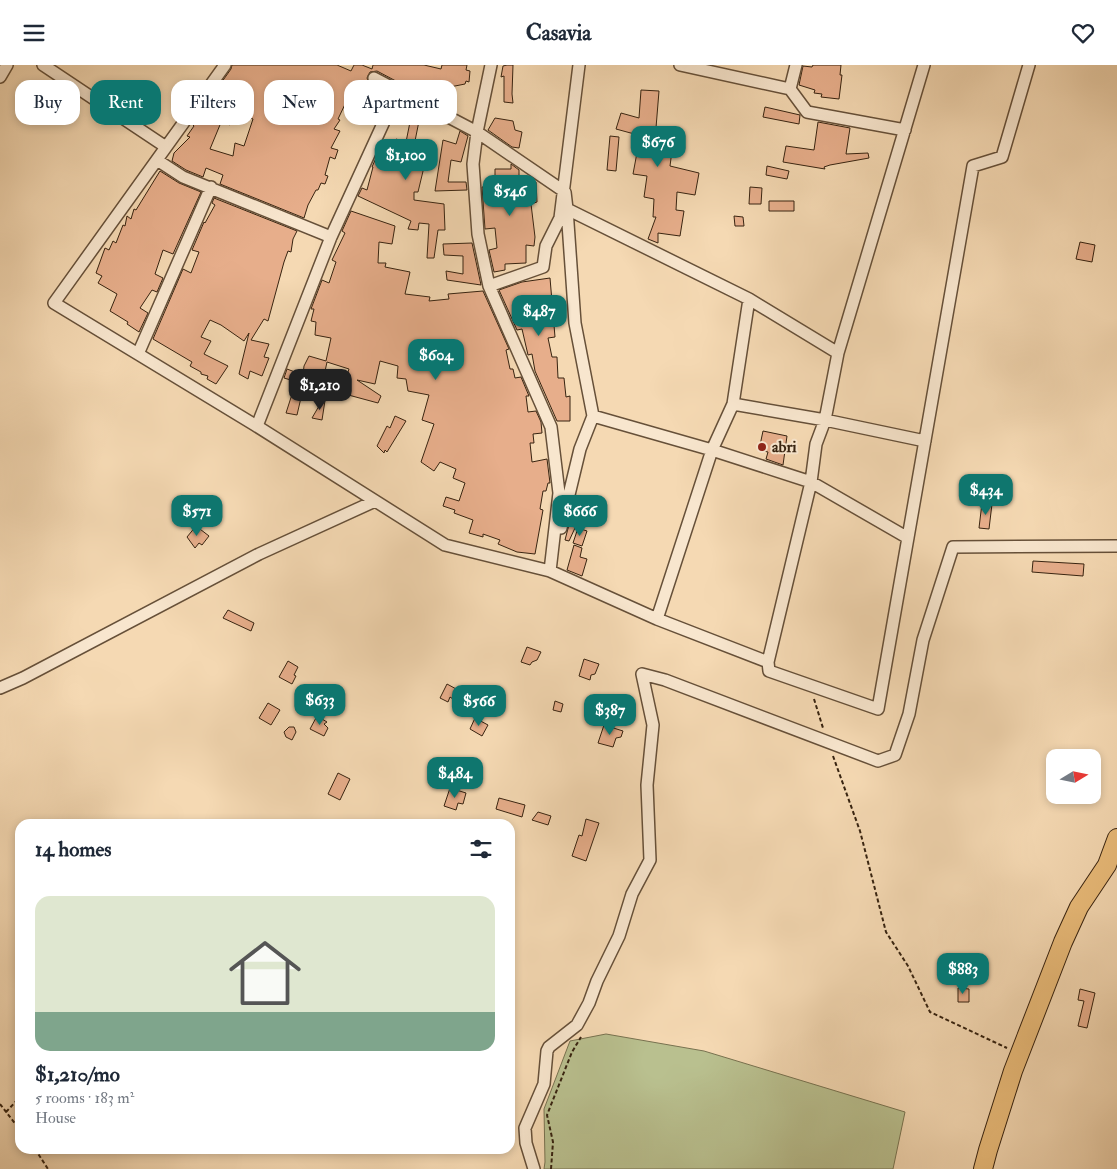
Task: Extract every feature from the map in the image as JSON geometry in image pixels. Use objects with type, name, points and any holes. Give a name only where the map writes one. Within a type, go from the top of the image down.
[{"type":"main road","points":[[983,1169],[1020,1055],[1076,914],[1107,865],[1117,838]]},
{"type":"street","points":[[0,77],[7,65]]},
{"type":"street","points":[[43,65],[166,147]]},
{"type":"street","points":[[225,65],[54,303],[257,426],[445,545],[550,571],[657,619],[768,662]]},
{"type":"street","points":[[491,65],[477,131],[473,164],[478,234],[489,286],[550,427],[558,493],[550,571]]},
{"type":"street","points":[[489,286],[542,267],[546,246],[560,218],[579,65]]},
{"type":"street","points":[[680,65],[790,89],[807,112],[904,130]]},
{"type":"street","points":[[790,89],[796,65]]},
{"type":"street","points":[[924,65],[838,353],[825,420],[816,444],[811,482],[768,662],[769,671],[878,709],[973,166],[1002,157],[1029,65]]},
{"type":"street","points":[[457,121],[477,131],[564,192],[567,209],[575,323],[593,416],[580,449],[550,571]]},
{"type":"street","points":[[257,426],[331,237],[382,125]]},
{"type":"street","points":[[157,160],[179,175],[331,237]]},
{"type":"street","points":[[138,354],[211,187]]},
{"type":"street","points":[[567,209],[749,299],[838,353]]},
{"type":"street","points":[[657,619],[712,450],[733,404],[749,299]]},
{"type":"street","points":[[733,404],[825,420],[925,441]]},
{"type":"street","points":[[593,416],[712,450],[811,482],[908,538]]},
{"type":"street","points":[[0,688],[259,554],[375,501]]},
{"type":"street","points":[[534,1169],[526,1143],[525,1128],[544,1085],[547,1051],[549,1047],[573,1029],[581,1018],[619,936],[632,894],[650,860],[647,785],[653,725],[642,674],[665,680],[878,761],[895,755],[908,714],[923,639],[953,547],[1117,547]]},
{"type":"path","points":[[810,685],[827,742],[860,831],[886,932],[908,966],[930,1012],[1020,1055]]},
{"type":"path","points":[[551,1169],[553,1142],[547,1115],[572,1052],[580,1038],[582,1029]]},
{"type":"path","points":[[6,1112],[15,1102]]},
{"type":"path","points":[[0,1104],[15,1124]]},
{"type":"path","points":[[38,1154],[48,1169]]},
{"type":"green space","points":[[606,1034],[704,1051],[905,1112],[893,1169],[544,1169],[544,1109],[570,1041]]},
{"type":"building","points":[[232,65],[337,65],[351,71],[354,65],[362,65],[372,69],[373,65],[424,65],[441,69],[442,65],[467,65],[466,70],[470,71],[469,82],[466,81],[465,84],[457,86],[457,80],[394,80],[377,71],[370,72],[368,80],[344,80],[344,106],[338,119],[340,120],[334,129],[340,131],[331,148],[338,150],[335,159],[330,157],[325,175],[328,176],[325,184],[321,183],[318,190],[316,190],[304,218],[220,184],[223,175],[206,168],[203,177],[186,170],[172,161],[174,153],[190,137],[187,136],[193,125],[220,125],[210,149],[233,156],[235,143],[244,146],[251,125],[254,125],[254,80],[223,80]]},
{"type":"building","points":[[513,65],[513,103],[504,102],[504,76],[501,77],[503,66]]},
{"type":"building","points":[[813,65],[841,65],[840,75],[842,75],[839,99],[821,97],[822,94],[814,93],[815,90],[799,85],[803,66],[812,67]]},
{"type":"building","points":[[641,90],[659,91],[655,140],[673,143],[670,166],[699,173],[695,195],[677,192],[676,210],[684,211],[680,236],[658,233],[658,243],[648,239],[656,217],[653,217],[654,199],[644,197],[647,176],[633,174],[639,142],[637,142],[638,135],[616,129],[621,113],[639,118]]},
{"type":"building","points":[[765,107],[800,115],[799,124],[763,117]]},
{"type":"building","points":[[495,118],[513,121],[515,130],[522,132],[519,148],[512,147],[488,130]]},
{"type":"building","points":[[818,122],[850,128],[846,154],[868,153],[869,158],[830,165],[824,167],[825,169],[783,162],[786,146],[814,150]]},
{"type":"building","points":[[409,125],[418,125],[415,141],[430,142],[418,192],[414,192],[414,200],[444,204],[445,230],[438,230],[434,258],[427,258],[429,224],[419,223],[418,230],[408,229],[411,221],[358,196],[362,188],[367,190],[376,158],[387,163],[391,148],[393,148],[396,139],[406,142]]},
{"type":"building","points":[[460,131],[468,136],[461,162],[451,160],[448,182],[466,182],[467,190],[435,191],[443,140],[456,144]]},
{"type":"building","points":[[610,136],[619,137],[616,171],[607,170]]},
{"type":"building","points":[[511,164],[519,170],[519,181],[536,182],[537,202],[531,204],[535,237],[534,246],[526,245],[526,263],[505,264],[505,270],[494,272],[489,250],[497,248],[495,228],[485,229],[482,187],[495,186],[495,169],[511,169]]},
{"type":"building","points":[[767,166],[789,171],[787,179],[766,175]]},
{"type":"building","points":[[160,171],[179,183],[201,192],[173,254],[163,250],[155,274],[163,278],[157,292],[152,290],[140,308],[148,313],[139,332],[127,324],[128,322],[110,311],[117,294],[98,283],[102,276],[96,273],[105,248],[109,250],[113,241],[116,243],[123,225],[125,226],[127,216],[131,219],[134,209],[136,210]]},
{"type":"building","points":[[750,187],[762,188],[761,204],[749,204]]},
{"type":"building","points":[[214,198],[297,231],[293,239],[291,252],[288,251],[284,262],[268,321],[264,319],[251,340],[269,344],[264,357],[269,358],[262,376],[250,371],[248,379],[239,374],[249,333],[244,341],[221,325],[210,320],[201,337],[211,341],[204,354],[228,366],[216,384],[207,379],[208,376],[201,374],[201,372],[190,366],[192,362],[153,339],[183,269],[191,273],[199,252],[192,250],[204,222],[215,205],[212,203]]},
{"type":"building","points":[[769,201],[794,201],[794,211],[769,211]]},
{"type":"building","points":[[351,211],[395,226],[392,244],[379,242],[378,263],[386,263],[385,267],[410,272],[405,294],[430,297],[429,301],[449,299],[448,294],[483,291],[509,349],[506,350],[510,369],[513,369],[515,378],[521,377],[529,396],[526,396],[528,412],[536,411],[541,422],[542,433],[533,434],[534,443],[530,443],[532,462],[547,459],[550,483],[548,483],[546,491],[543,491],[540,509],[543,510],[535,554],[517,552],[498,544],[500,540],[483,534],[483,537],[469,533],[473,520],[454,513],[455,510],[443,506],[446,497],[459,501],[465,483],[453,478],[456,469],[440,462],[434,471],[421,462],[434,424],[422,420],[429,395],[408,391],[406,379],[397,378],[398,366],[380,361],[375,384],[357,380],[381,396],[378,403],[341,393],[349,369],[327,362],[324,376],[313,375],[313,390],[303,389],[297,415],[286,413],[294,388],[292,388],[294,381],[284,378],[287,369],[303,375],[304,366],[309,356],[326,361],[331,338],[315,335],[316,322],[311,321],[314,309],[311,309],[322,280],[329,283],[336,262],[332,260],[345,233],[342,231]]},
{"type":"building","points":[[734,216],[743,217],[744,226],[735,226]]},
{"type":"building","points":[[1080,242],[1095,245],[1092,262],[1076,259]]},
{"type":"building","points":[[472,243],[481,285],[447,280],[446,271],[463,274],[463,256],[444,255],[443,244]]},
{"type":"building","points":[[550,278],[555,337],[548,338],[552,357],[557,357],[558,378],[564,378],[566,397],[570,396],[570,421],[557,421],[535,371],[532,354],[528,355],[522,329],[517,330],[499,290],[522,282]]},
{"type":"building","points":[[326,394],[322,420],[312,418]]},
{"type":"building","points":[[395,416],[406,421],[387,452],[385,450],[384,453],[377,446],[387,426],[390,428]]},
{"type":"building","points":[[763,431],[787,436],[783,465],[766,459],[768,452],[759,450]]},
{"type":"building","points":[[982,503],[992,504],[989,529],[979,528]]},
{"type":"building","points":[[572,513],[580,517],[569,541],[565,540]]},
{"type":"building","points":[[196,526],[209,536],[202,545],[199,543],[195,548],[187,537]]},
{"type":"building","points":[[578,528],[587,531],[582,546],[573,543]]},
{"type":"building","points":[[574,545],[582,548],[580,557],[587,559],[582,576],[567,570]]},
{"type":"building","points":[[1033,561],[1084,564],[1083,576],[1032,572]]},
{"type":"building","points":[[228,610],[254,623],[251,631],[223,618]]},
{"type":"building","points":[[527,647],[541,652],[537,660],[530,665],[521,662]]},
{"type":"building","points":[[584,659],[599,664],[595,674],[591,675],[590,680],[579,676]]},
{"type":"building","points":[[288,661],[298,667],[292,684],[279,677]]},
{"type":"building","points":[[447,684],[458,690],[453,699],[450,697],[448,702],[440,698]]},
{"type":"building","points":[[555,701],[563,704],[561,712],[553,710]]},
{"type":"building","points":[[268,703],[280,710],[271,725],[259,718]]},
{"type":"building","points":[[317,716],[327,722],[324,724],[328,728],[324,736],[310,729]]},
{"type":"building","points":[[475,718],[488,725],[482,736],[470,729]]},
{"type":"building","points":[[604,725],[623,731],[621,737],[616,738],[613,747],[598,743]]},
{"type":"building","points":[[289,727],[294,727],[296,732],[292,740],[286,737],[284,732]]},
{"type":"building","points":[[338,773],[350,779],[340,800],[328,794]]},
{"type":"building","points":[[450,788],[466,793],[463,804],[458,803],[456,810],[444,806]]},
{"type":"building","points":[[499,798],[525,805],[522,817],[496,809]]},
{"type":"building","points":[[538,812],[551,816],[548,825],[532,820]]},
{"type":"building","points":[[586,819],[599,823],[586,861],[572,856],[579,835],[582,836]]},
{"type":"building","points":[[958,988],[969,989],[969,1002],[958,1002]]},
{"type":"building","points":[[1080,989],[1095,993],[1087,1028],[1078,1026],[1084,1001],[1078,1000]]},
{"type":"place","name":"abri","points":[[762,447]]}]
